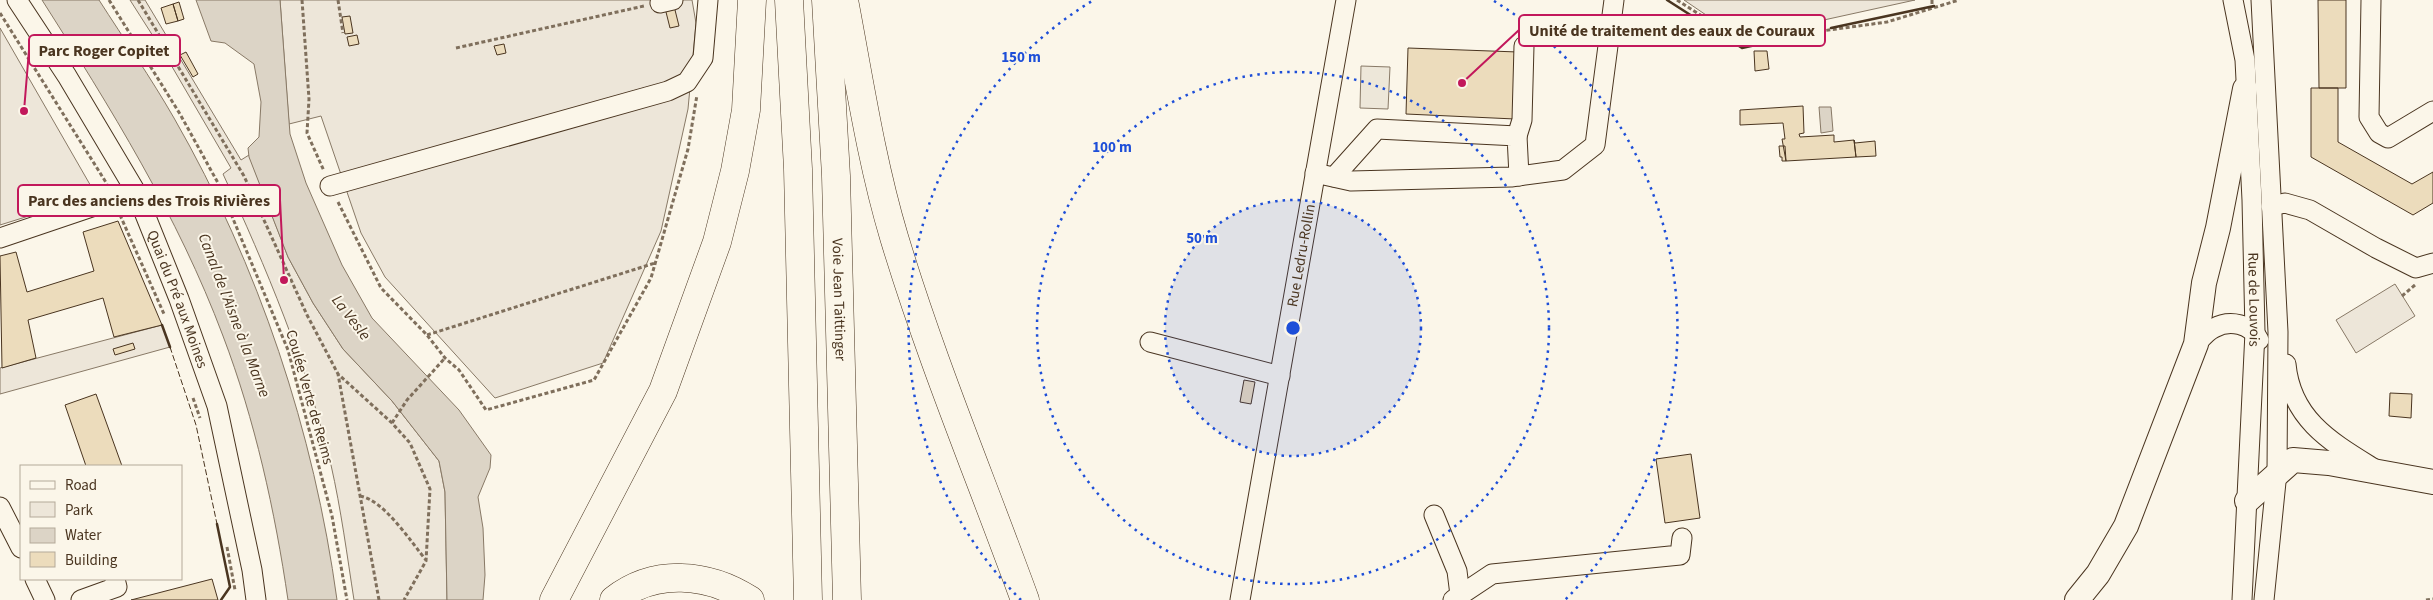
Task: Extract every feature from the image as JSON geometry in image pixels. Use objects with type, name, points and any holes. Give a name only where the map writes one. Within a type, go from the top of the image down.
[{"type":"highway","points":[[554,600],[662,391],[717,242],[746,110],[752,0]]},
{"type":"highway","points":[[790,0],[798,169],[808,600]]},
{"type":"highway","name":"Voie Jean Taittinger","points":[[826,0],[836,176],[847,600]]},
{"type":"highway","points":[[844,0],[864,108],[894,235],[915,302],[1025,600]]},
{"type":"highway","points":[[614,600],[639,586],[677,577],[716,582],[750,600]]},
{"type":"main road","points":[[2077,600],[2098,574],[2126,526],[2196,344],[2204,283],[2218,228],[2246,89]]},
{"type":"main road","points":[[2247,501],[2277,472],[2293,460],[2329,463],[2433,482]]},
{"type":"street","name":"Quai du Pré aux Moines","points":[[18,0],[67,76],[136,192],[179,299],[217,406],[252,570],[256,600]]},
{"type":"street","points":[[330,186],[659,93],[687,82],[703,58],[708,0]]},
{"type":"street","name":"Rue Ledru-Rollin","points":[[1240,600],[1346,0]]},
{"type":"street","points":[[1315,173],[1351,181],[1519,176],[1563,170],[1595,145],[1614,0]]},
{"type":"street","name":"Rue de Louvois","points":[[2233,0],[2245,60],[2252,200],[2255,332],[2242,600]]},
{"type":"street","name":"Rue de Louvois","points":[[2262,0],[2278,332],[2277,472],[2265,598]]},
{"type":"street","points":[[2371,0],[2369,117],[2379,133],[2388,138],[2433,110]]},
{"type":"street","points":[[1519,176],[1517,136],[1522,120],[1524,46]]},
{"type":"street","points":[[1334,177],[1377,129],[1517,136]]},
{"type":"street","points":[[0,238],[136,192]]},
{"type":"street","points":[[2381,472],[2320,434],[2303,412],[2287,381],[2272,215],[2284,203],[2310,210],[2376,248],[2416,268],[2433,263]]},
{"type":"street","points":[[2196,344],[2214,328],[2238,323],[2255,332],[2269,359],[2278,403]]},
{"type":"street","points":[[1150,342],[1280,376]]},
{"type":"street","points":[[0,507],[20,546]]},
{"type":"street","points":[[1434,515],[1457,571],[1457,597]]},
{"type":"street","points":[[1457,597],[1492,574],[1680,555],[1682,538]]},
{"type":"street","points":[[35,580],[45,600]]},
{"type":"street","points":[[81,600],[117,587],[115,580]]},
{"type":"path","name":"Coulée Verte de Reims","points":[[109,0],[174,106],[218,183],[288,350],[332,516],[347,600]]},
{"type":"path","points":[[138,0],[244,176],[306,315],[338,374],[379,600]]},
{"type":"path","points":[[302,0],[309,99],[307,133],[330,186],[381,288],[427,335],[445,358],[459,370],[486,410],[594,380],[651,278],[688,149],[697,94]]},
{"type":"path","points":[[338,0],[343,32]]},
{"type":"path","points":[[1676,0],[1742,42],[1887,22],[1959,0]]},
{"type":"path","points":[[1932,0],[1932,8]]},
{"type":"path","points":[[456,48],[666,1]]},
{"type":"path","points":[[0,13],[105,180],[165,318]]},
{"type":"path","points":[[427,335],[656,262]]},
{"type":"path","points":[[392,423],[407,400],[445,358]]},
{"type":"path","points":[[338,374],[392,423],[410,443],[430,489],[426,561],[404,600]]},
{"type":"path","points":[[190,389],[202,424]]},
{"type":"path","points":[[360,496],[368,497],[393,519],[426,561]]},
{"type":"path","points":[[226,544],[237,600]]},
{"type":"path","points":[[2426,600],[2433,599]]},
{"type":"green space","points":[[130,0],[145,0],[241,160],[249,155],[288,257],[313,303],[343,349],[392,401],[439,461],[445,492],[447,600],[354,600],[338,498],[321,428],[298,354],[284,317],[255,245],[223,174],[231,168],[167,58]]},
{"type":"green space","points":[[280,0],[692,0],[696,23],[688,109],[661,231],[603,363],[495,398],[385,277],[361,233],[321,116],[289,124]]},
{"type":"green space","points":[[1684,0],[1915,0],[1751,36],[1734,34]]},
{"type":"green space","points":[[0,28],[96,195],[0,225]]},
{"type":"green space","points":[[2395,284],[2415,316],[2356,353],[2336,320]]},
{"type":"green space","points":[[162,325],[170,347],[0,394],[0,368]]},
{"type":"shaded area","points":[[1361,66],[1390,67],[1388,109],[1360,108]]},
{"type":"water","name":"Canal de l'Aisne à la Marne","points":[[42,0],[99,0],[147,73],[204,174],[232,232],[257,291],[279,352],[298,413],[314,475],[327,537],[337,600],[288,600],[263,466],[245,400],[205,291],[164,205],[141,163],[93,81]]},
{"type":"water","name":"La Vesle","points":[[196,0],[280,0],[290,134],[306,183],[342,265],[372,318],[459,410],[491,455],[490,468],[478,497],[483,528],[485,575],[483,600],[447,600],[445,492],[439,461],[392,401],[343,349],[313,303],[288,257],[249,157],[248,148],[259,137],[261,102],[254,64],[225,43],[211,41]]},
{"type":"water","points":[[1819,107],[1831,107],[1833,131],[1821,133]]},
{"type":"building","points":[[2318,0],[2346,0],[2346,88],[2319,88]]},
{"type":"building","points":[[179,2],[184,19],[178,21],[173,4]]},
{"type":"building","points":[[173,4],[178,21],[166,24],[161,8]]},
{"type":"building","points":[[674,6],[679,26],[670,28],[665,8]]},
{"type":"building","points":[[350,16],[353,33],[345,34],[342,17]]},
{"type":"building","points":[[357,35],[359,44],[349,46],[347,37]]},
{"type":"building","points":[[504,44],[506,53],[497,55],[494,46]]},
{"type":"building","points":[[1408,48],[1518,52],[1515,119],[1406,114]]},
{"type":"building","points":[[1754,51],[1767,51],[1769,69],[1755,71]]},
{"type":"building","points":[[186,52],[198,74],[193,77],[180,55]]},
{"type":"building","points":[[2311,88],[2338,88],[2338,142],[2412,184],[2433,172],[2433,203],[2413,215],[2311,157]]},
{"type":"building","points":[[1803,106],[1804,133],[1799,134],[1800,137],[1834,135],[1834,142],[1854,140],[1856,157],[1786,161],[1782,139],[1785,139],[1783,123],[1740,125],[1740,110]]},
{"type":"building","points":[[1854,140],[1855,143],[1875,141],[1876,156],[1856,157]]},
{"type":"building","points":[[1779,146],[1785,146],[1786,161],[1782,161],[1782,157],[1780,157]]},
{"type":"building","points":[[118,221],[162,325],[114,337],[103,298],[28,320],[36,358],[2,368],[0,256],[16,252],[27,292],[94,271],[83,232]]},
{"type":"building","points":[[133,343],[135,349],[115,355],[113,349]]},
{"type":"building","points":[[1244,380],[1255,382],[1251,404],[1240,402]]},
{"type":"building","points":[[2390,393],[2412,394],[2411,418],[2389,416]]},
{"type":"building","points":[[96,394],[122,465],[86,465],[65,405]]},
{"type":"building","points":[[1691,454],[1700,518],[1665,523],[1656,459]]},
{"type":"building","points":[[212,579],[218,600],[131,600]]},
{"type":"fence","points":[[170,347],[196,425],[217,524]]},
{"type":"wall","points":[[1667,0],[1742,48],[1797,36]]},
{"type":"wall","points":[[1831,28],[1934,6]]},
{"type":"wall","points":[[162,325],[170,347]]},
{"type":"wall","points":[[217,524],[230,587],[221,600]]},
{"type":"place","name":"Unité de traitement des eaux de Couraux","points":[[1462,83]]},
{"type":"place","name":"Parc Roger Copitet","points":[[24,111]]},
{"type":"place","name":"Parc des anciens des Trois Rivières","points":[[284,280]]}]
